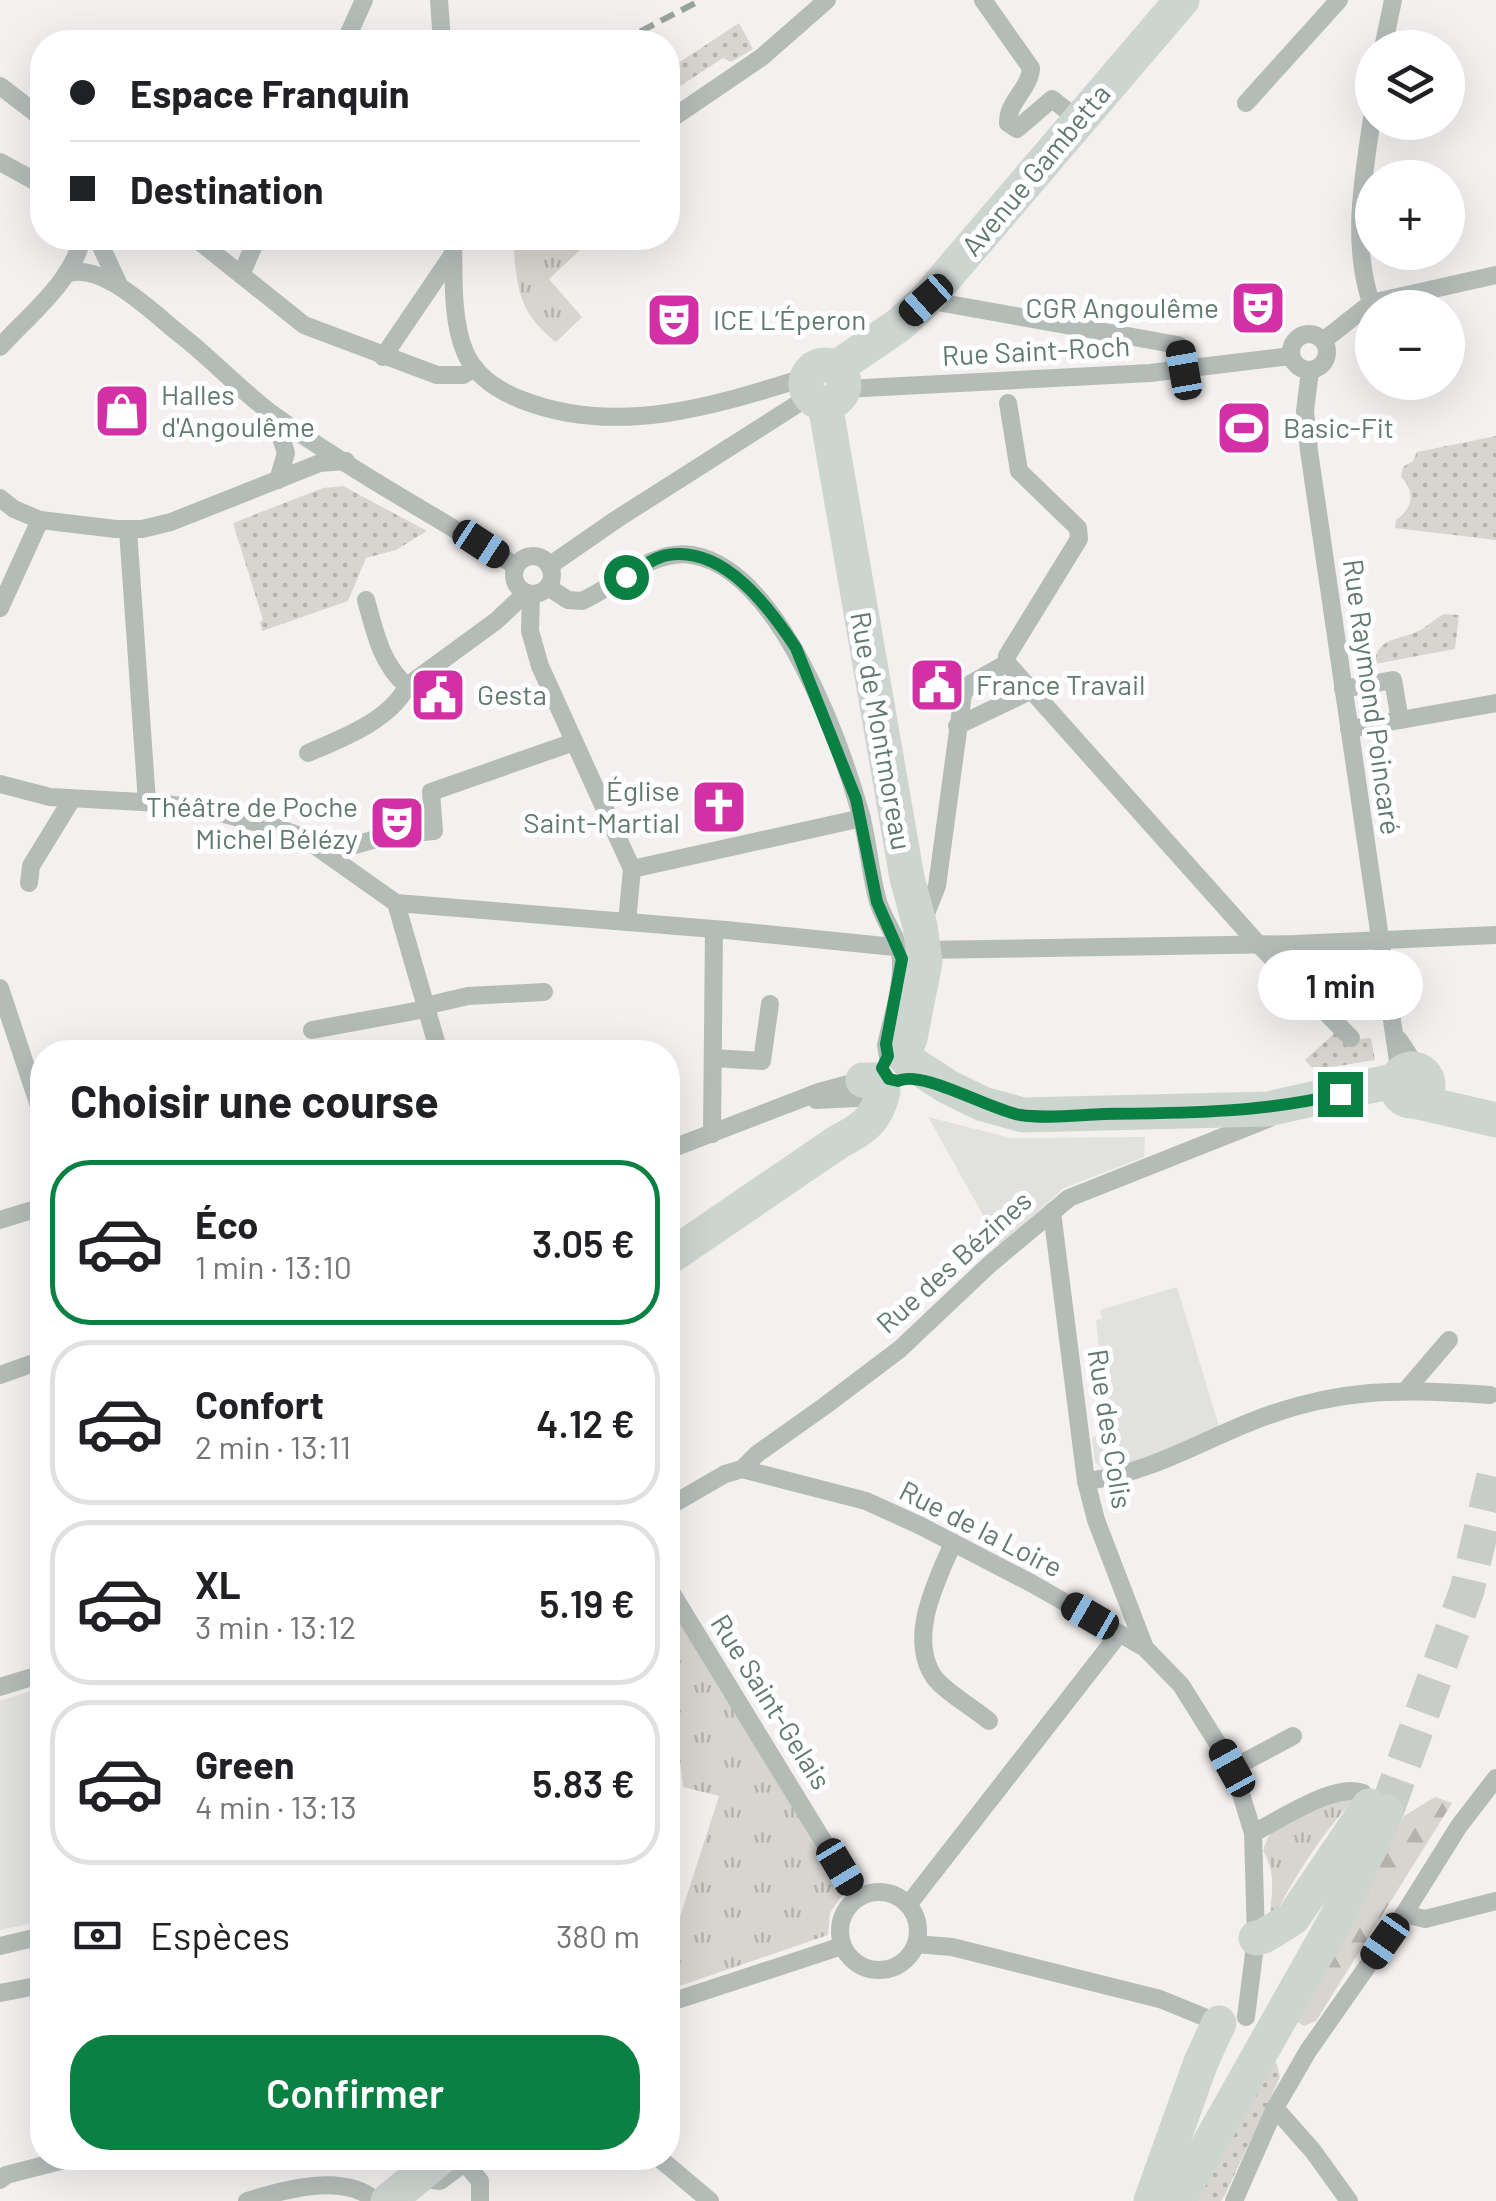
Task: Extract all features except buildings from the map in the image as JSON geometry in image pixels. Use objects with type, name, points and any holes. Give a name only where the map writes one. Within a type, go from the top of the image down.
[{"type":"main road","name":"Avenue Gambetta","points":[[824,387],[926,300],[1182,0]]},
{"type":"main road","name":"Rue de Montmoreau","points":[[680,1250],[872,1120],[922,983],[824,387]]},
{"type":"main road","points":[[885,1077],[948,1087],[983,1104],[1023,1115],[1226,1111],[1302,1103],[1410,1084],[1486,1117]]},
{"type":"main road","points":[[1256,1938],[1292,1918],[1373,1804]]},
{"type":"main road","points":[[1178,2201],[1336,1919],[1373,1804]]},
{"type":"main road","points":[[1151,2201],[1201,2062],[1240,2021]]},
{"type":"main road","points":[[388,2201],[439,2170]]},
{"type":"street","points":[[350,30],[364,0]]},
{"type":"street","points":[[439,0],[441,30]]},
{"type":"street","points":[[680,113],[762,57],[828,0]]},
{"type":"street","points":[[982,0],[1031,68],[1030,77],[1008,113],[1008,122],[1017,129],[1052,99],[1079,120]]},
{"type":"street","points":[[1246,103],[1339,0]]},
{"type":"street","points":[[1387,30],[1393,0]]},
{"type":"street","points":[[0,86],[30,109]]},
{"type":"street","points":[[1367,290],[1358,230],[1369,140]]},
{"type":"street","points":[[0,162],[30,178]]},
{"type":"street","points":[[0,348],[66,274],[79,250]]},
{"type":"street","points":[[103,250],[120,287]]},
{"type":"street","points":[[210,250],[304,326],[383,357],[450,377],[475,368],[461,340],[453,250]]},
{"type":"street","points":[[241,275],[252,250]]},
{"type":"street","points":[[383,357],[450,250]]},
{"type":"street","points":[[66,274],[94,272],[120,287],[274,416],[516,566]]},
{"type":"street","points":[[1431,290],[1496,275]]},
{"type":"street","points":[[926,300],[1178,345],[1184,370]]},
{"type":"street","points":[[1323,341],[1355,316]]},
{"type":"street","points":[[1312,334],[1323,341],[1327,357],[1320,367],[1310,371],[1299,367],[1291,356],[1292,345],[1300,336],[1312,334]]},
{"type":"street","name":"Rue Saint-Roch","points":[[475,368],[506,393],[525,401],[579,416],[616,418],[824,387],[1184,370],[1291,356]]},
{"type":"street","name":"Rue Raymond Poincaré","points":[[1310,371],[1305,411],[1349,729],[1352,802],[1393,1032],[1410,1084]]},
{"type":"street","points":[[549,566],[616,518],[824,387]]},
{"type":"street","points":[[1008,403],[1019,471],[1078,528],[1079,539],[1007,656],[1007,663],[1259,945],[1351,1038]]},
{"type":"street","points":[[274,416],[286,453],[278,480]]},
{"type":"street","points":[[0,498],[40,520],[128,530],[172,522],[320,463],[346,461]]},
{"type":"street","points":[[0,608],[40,520]]},
{"type":"street","points":[[128,530],[148,802]]},
{"type":"street","points":[[516,566],[515,582],[535,591],[582,601],[660,557],[690,555],[732,574],[796,648],[862,818],[877,902],[914,941]]},
{"type":"street","points":[[308,753],[345,738],[400,701],[407,686],[552,579],[549,566],[541,558],[530,556],[516,566]]},
{"type":"street","points":[[535,591],[530,631],[540,666],[632,869],[626,922]]},
{"type":"street","points":[[366,600],[381,652],[394,675],[407,686]]},
{"type":"street","points":[[914,941],[937,886],[963,694],[970,684],[1007,663]]},
{"type":"street","points":[[1343,689],[1393,680],[1400,720]]},
{"type":"street","points":[[957,726],[1030,691]]},
{"type":"street","points":[[1349,729],[1496,704]]},
{"type":"street","points":[[413,833],[434,832],[431,792],[574,742]]},
{"type":"street","points":[[0,784],[72,799],[148,802],[213,811],[280,829],[326,853],[396,904],[914,941],[1259,945],[1496,934]]},
{"type":"street","points":[[30,884],[31,866],[72,799]]},
{"type":"street","points":[[632,869],[862,818]]},
{"type":"street","points":[[326,853],[387,836]]},
{"type":"street","points":[[396,904],[435,1040]]},
{"type":"street","points":[[712,1134],[714,929]]},
{"type":"street","points":[[0,988],[3,1009],[30,1082]]},
{"type":"street","points":[[312,1030],[468,996],[544,992]]},
{"type":"street","points":[[712,1058],[762,1061],[770,1004]]},
{"type":"street","points":[[680,1146],[832,1087],[885,1077]]},
{"type":"street","name":"Rue des Bézines","points":[[680,1500],[725,1474],[742,1470],[757,1454],[900,1348],[990,1264],[1082,1192],[1257,1125],[1302,1103]]},
{"type":"street","points":[[0,1220],[30,1211]]},
{"type":"street","name":"Rue des Colis","points":[[1052,1212],[1086,1481],[1096,1520],[1145,1648]]},
{"type":"street","points":[[1407,1389],[1449,1340]]},
{"type":"street","points":[[0,1375],[30,1364]]},
{"type":"street","points":[[1086,1481],[1113,1478],[1176,1456],[1251,1422],[1310,1402],[1365,1391],[1407,1389],[1490,1394]]},
{"type":"street","name":"Rue de la Loire","points":[[742,1470],[866,1502],[953,1543],[1145,1648],[1181,1685],[1232,1768],[1253,1833],[1256,1938],[1240,2021]]},
{"type":"street","points":[[953,1543],[928,1600],[924,1624],[927,1659],[934,1678],[989,1721]]},
{"type":"street","name":"Rue Saint-Gelais","points":[[680,1607],[858,1898]]},
{"type":"street","points":[[908,1904],[1119,1634]]},
{"type":"street","points":[[0,1688],[30,1678]]},
{"type":"street","points":[[1232,1768],[1293,1736]]},
{"type":"street","points":[[1234,2201],[1300,2053],[1404,1914],[1459,1826],[1496,1778]]},
{"type":"street","points":[[1253,1833],[1330,1795],[1354,1790],[1373,1804]]},
{"type":"street","points":[[884,1892],[908,1904],[918,1923],[916,1944],[900,1964],[875,1970],[851,1959],[842,1946],[840,1926],[843,1915],[858,1898],[884,1892]]},
{"type":"street","points":[[1404,1914],[1424,1918],[1496,1901]]},
{"type":"street","points":[[0,1946],[30,1939]]},
{"type":"street","points":[[916,1944],[952,1947],[1240,2021],[1300,2053]]},
{"type":"street","points":[[680,2000],[842,1946]]},
{"type":"street","points":[[0,1993],[30,1987]]},
{"type":"street","points":[[1133,2201],[1201,2035],[1240,2021]]},
{"type":"street","points":[[1256,2154],[1289,2127],[1300,2053]]},
{"type":"street","points":[[1275,2108],[1349,2201]]},
{"type":"street","points":[[0,2180],[30,2169]]},
{"type":"street","points":[[460,2170],[480,2181],[480,2201]]},
{"type":"street","points":[[673,2170],[710,2201]]},
{"type":"street","points":[[247,2201],[276,2192],[330,2186],[367,2194],[376,2201]]},
{"type":"shaded area","points":[[928,1117],[1011,1138],[1145,1137],[1144,1157],[1064,1188],[1000,1245]]},
{"type":"shaded area","points":[[1177,1287],[1220,1430],[1110,1474],[1095,1462],[1092,1437],[1104,1435],[1100,1414],[1106,1413],[1096,1320],[1102,1319],[1100,1310]]},
{"type":"shaded area","points":[[30,1691],[30,1924],[0,1930],[0,1701]]},
{"type":"green space","points":[[739,23],[753,49],[731,62],[723,58],[680,86],[680,62]]},
{"type":"green space","points":[[514,250],[580,250],[549,279],[582,317],[556,342],[533,319],[518,283]]},
{"type":"green space","points":[[1496,436],[1496,540],[1395,528],[1410,500],[1409,488],[1401,477],[1403,467],[1413,461],[1417,452]]},
{"type":"green space","points":[[343,486],[427,531],[396,550],[366,558],[348,601],[262,631],[263,620],[233,523],[323,488]]},
{"type":"green space","points":[[1444,614],[1459,615],[1455,649],[1375,664],[1379,649],[1389,641],[1420,630]]},
{"type":"green space","points":[[1338,1030],[1349,1040],[1371,1038],[1375,1060],[1314,1070],[1305,1060]]},
{"type":"green space","points":[[680,1621],[844,1892],[830,1913],[828,1935],[680,1986],[680,1917],[719,1796],[683,1787]]},
{"type":"green space","points":[[1435,1797],[1452,1803],[1316,2021],[1304,2026],[1296,2021],[1404,1816]]},
{"type":"green space","points":[[1351,1798],[1301,1869],[1276,1913],[1270,1914],[1271,1874],[1263,1851],[1269,1836],[1307,1811]]},
{"type":"green space","points":[[1270,2060],[1277,2064],[1280,2077],[1225,2195],[1221,2201],[1193,2201]]},
{"type":"tunnel","points":[[1386,1812],[1467,1590],[1496,1467]]},
{"type":"railway","points":[[643,30],[701,0]]},
{"type":"place","name":"CGR Angoulême","points":[[1258,308]]},
{"type":"place","name":"ICE L’Éperon","points":[[674,320]]},
{"type":"place","name":"Halles d'Angoulême","points":[[122,411]]},
{"type":"place","name":"Basic-Fit","points":[[1244,428]]},
{"type":"place","name":"France Travail","points":[[937,685]]},
{"type":"place","name":"Gesta","points":[[438,695]]},
{"type":"place","name":"Église Saint-Martial","points":[[719,807]]},
{"type":"place","name":"Théâtre de Poche Michel Bélézy","points":[[397,823]]},
{"type":"route","points":[[626,577],[670,554],[703,558],[732,574],[752,593],[796,648],[856,799],[877,902],[902,959],[886,1044],[888,1056],[882,1068],[889,1079],[905,1078],[948,1087],[983,1104],[1023,1115],[1268,1109],[1340,1094]]}]
